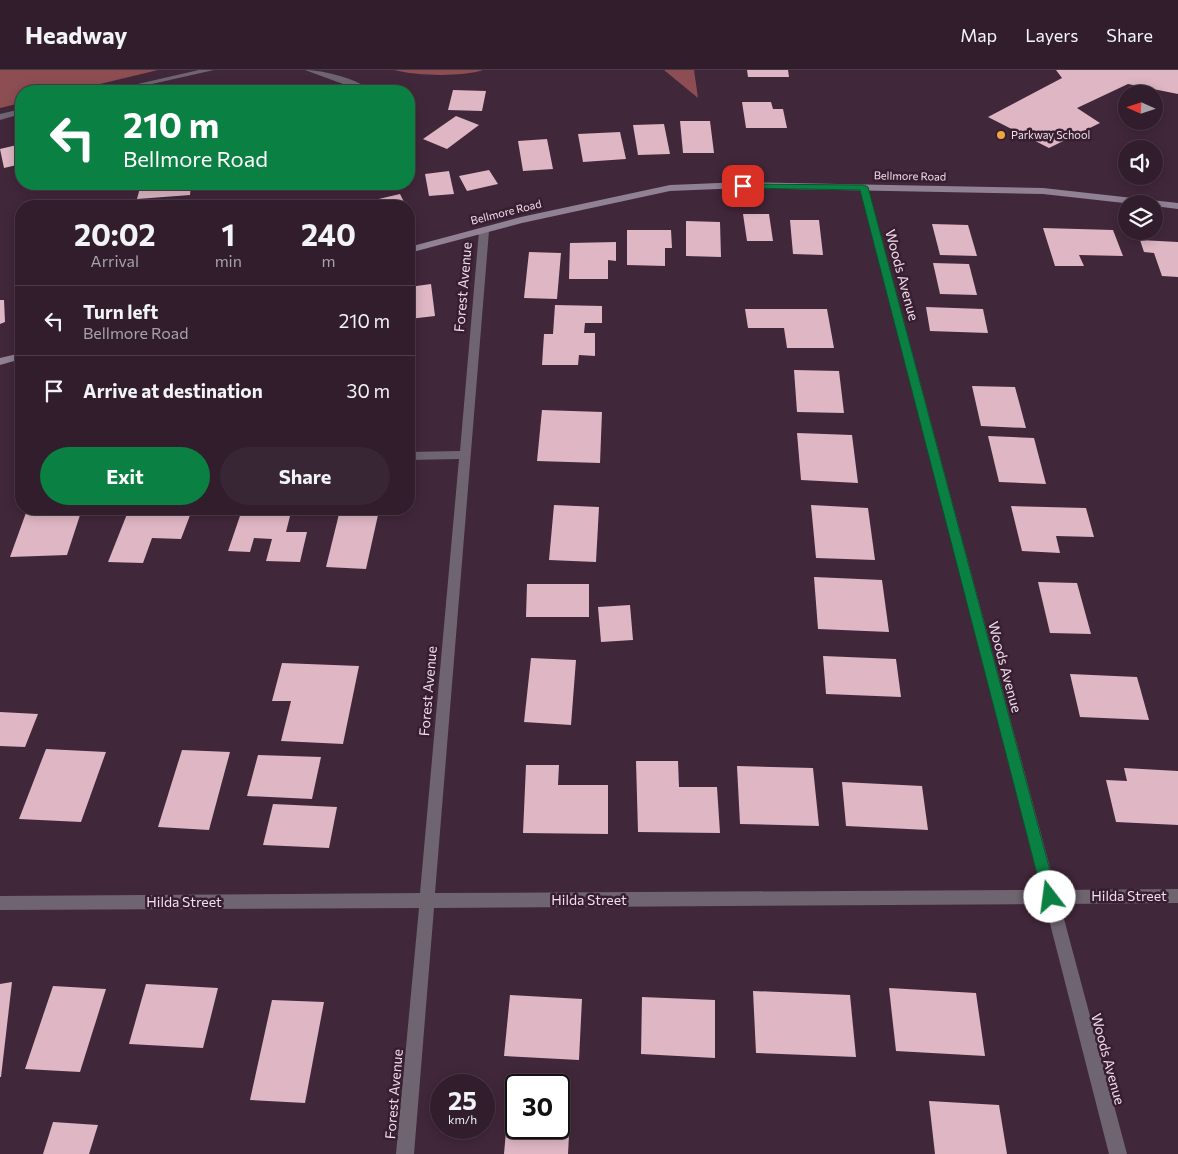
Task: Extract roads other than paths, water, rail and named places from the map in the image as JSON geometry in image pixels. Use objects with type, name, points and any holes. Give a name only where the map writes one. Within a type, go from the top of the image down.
[{"type":"main road","name":"Bellmore Road","points":[[415,248],[521,220],[670,188],[743,186],[1043,190],[1178,206]]},
{"type":"main road","points":[[0,362],[15,358]]},
{"type":"street","points":[[139,85],[210,70]]},
{"type":"street","points":[[309,70],[354,85]]},
{"type":"street","points":[[0,117],[15,113]]},
{"type":"street","name":"Woods Avenue","points":[[864,187],[1118,1154]]},
{"type":"street","name":"Forest Avenue","points":[[405,1154],[484,230]]},
{"type":"street","points":[[415,456],[465,456]]},
{"type":"street","name":"Hilda Street","points":[[0,903],[1178,896]]},
{"type":"place","name":"Parkway School","points":[[1001,135]]}]
